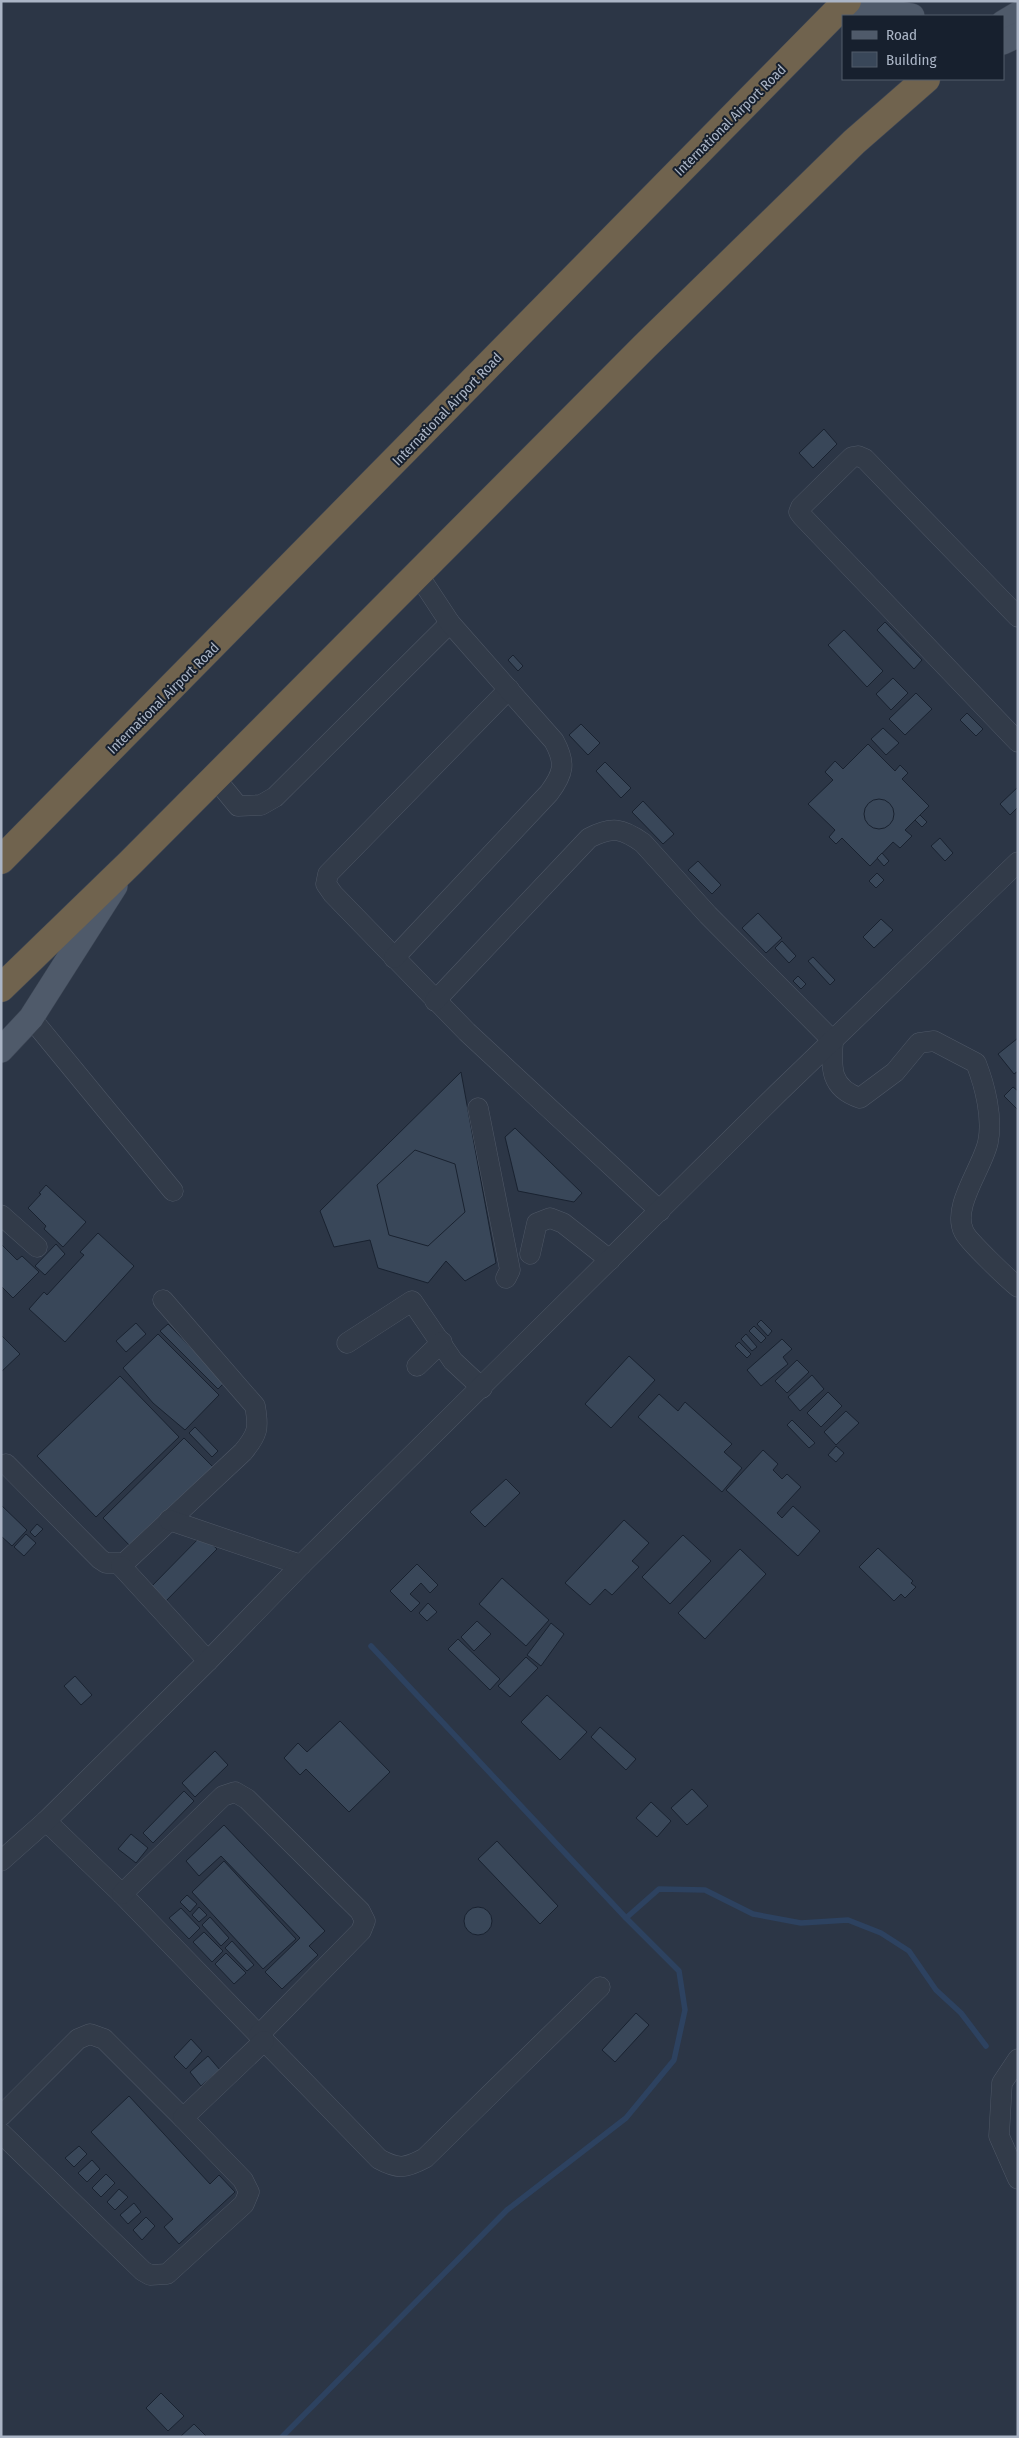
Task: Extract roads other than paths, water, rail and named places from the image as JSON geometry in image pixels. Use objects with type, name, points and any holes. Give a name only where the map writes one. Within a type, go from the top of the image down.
[{"type":"highway","name":"International Airport Road","points":[[1,860],[46,817],[847,1]]},
{"type":"highway","points":[[1,988],[130,863],[417,573],[854,142],[925,80]]},
{"type":"main road","points":[[855,1],[864,8],[906,15]]},
{"type":"main road","points":[[918,1],[927,15]]},
{"type":"main road","points":[[1004,22],[1018,14]]},
{"type":"main road","points":[[1004,42],[1018,35]]},
{"type":"main road","name":"International Airport Road","points":[[1,845],[46,817]]},
{"type":"main road","points":[[1,1050],[31,1018],[130,863]]},
{"type":"lane","points":[[1018,618],[865,459],[858,456],[852,458],[801,507],[799,512],[802,516],[1018,742]]},
{"type":"lane","points":[[394,958],[559,780],[563,768],[560,751],[554,741],[450,623],[417,573]]},
{"type":"lane","points":[[215,778],[238,806],[261,805],[275,798],[450,623]]},
{"type":"lane","points":[[509,688],[328,874],[326,884],[332,894],[498,1063],[660,1211]]},
{"type":"lane","points":[[435,1001],[589,838],[603,830],[617,829],[632,835],[643,843],[708,915],[833,1041],[832,1064],[837,1084],[846,1094],[860,1098],[895,1072],[919,1043],[934,1040],[976,1063],[981,1077],[989,1120],[988,1142],[961,1211],[964,1232],[1018,1287]]},
{"type":"lane","points":[[1,1861],[46,1821],[208,1661],[301,1565],[610,1260],[1018,862]]},
{"type":"lane","points":[[31,1018],[173,1191]]},
{"type":"lane","points":[[478,1108],[510,1270],[506,1278]]},
{"type":"lane","points":[[1,1215],[37,1247]]},
{"type":"lane","points":[[530,1254],[537,1223],[550,1218],[563,1223],[610,1260]]},
{"type":"lane","points":[[121,1566],[243,1452],[255,1437],[258,1422],[255,1406],[242,1389],[163,1300]]},
{"type":"lane","points":[[347,1343],[412,1301],[442,1342],[453,1361],[482,1388]]},
{"type":"lane","points":[[417,1366],[442,1342]]},
{"type":"lane","points":[[6,1464],[100,1559],[106,1563],[120,1563],[208,1661]]},
{"type":"lane","points":[[169,1520],[301,1565]]},
{"type":"lane","points":[[122,1894],[223,1796],[235,1792],[247,1799],[360,1911],[365,1921],[362,1931],[262,2038],[183,2118]]},
{"type":"lane","points":[[46,1821],[122,1894],[379,2160],[394,2167],[410,2166],[425,2158],[600,1987]]},
{"type":"lane","points":[[1,2116],[78,2039],[90,2034],[104,2039],[243,2180],[248,2192],[244,2204],[173,2269],[158,2276],[150,2275],[143,2271],[1,2133]]},
{"type":"lane","points":[[1018,2059],[1002,2083],[999,2136],[1018,2179]]},
{"type":"waterway","points":[[282,2437],[507,2210],[626,2118],[674,2060],[685,2010],[679,1971],[626,1918],[371,1646]]},
{"type":"waterway","points":[[626,1918],[659,1889],[705,1890],[753,1914],[801,1923],[848,1920],[881,1933],[909,1951],[936,1990],[961,2013],[986,2046]]}]
